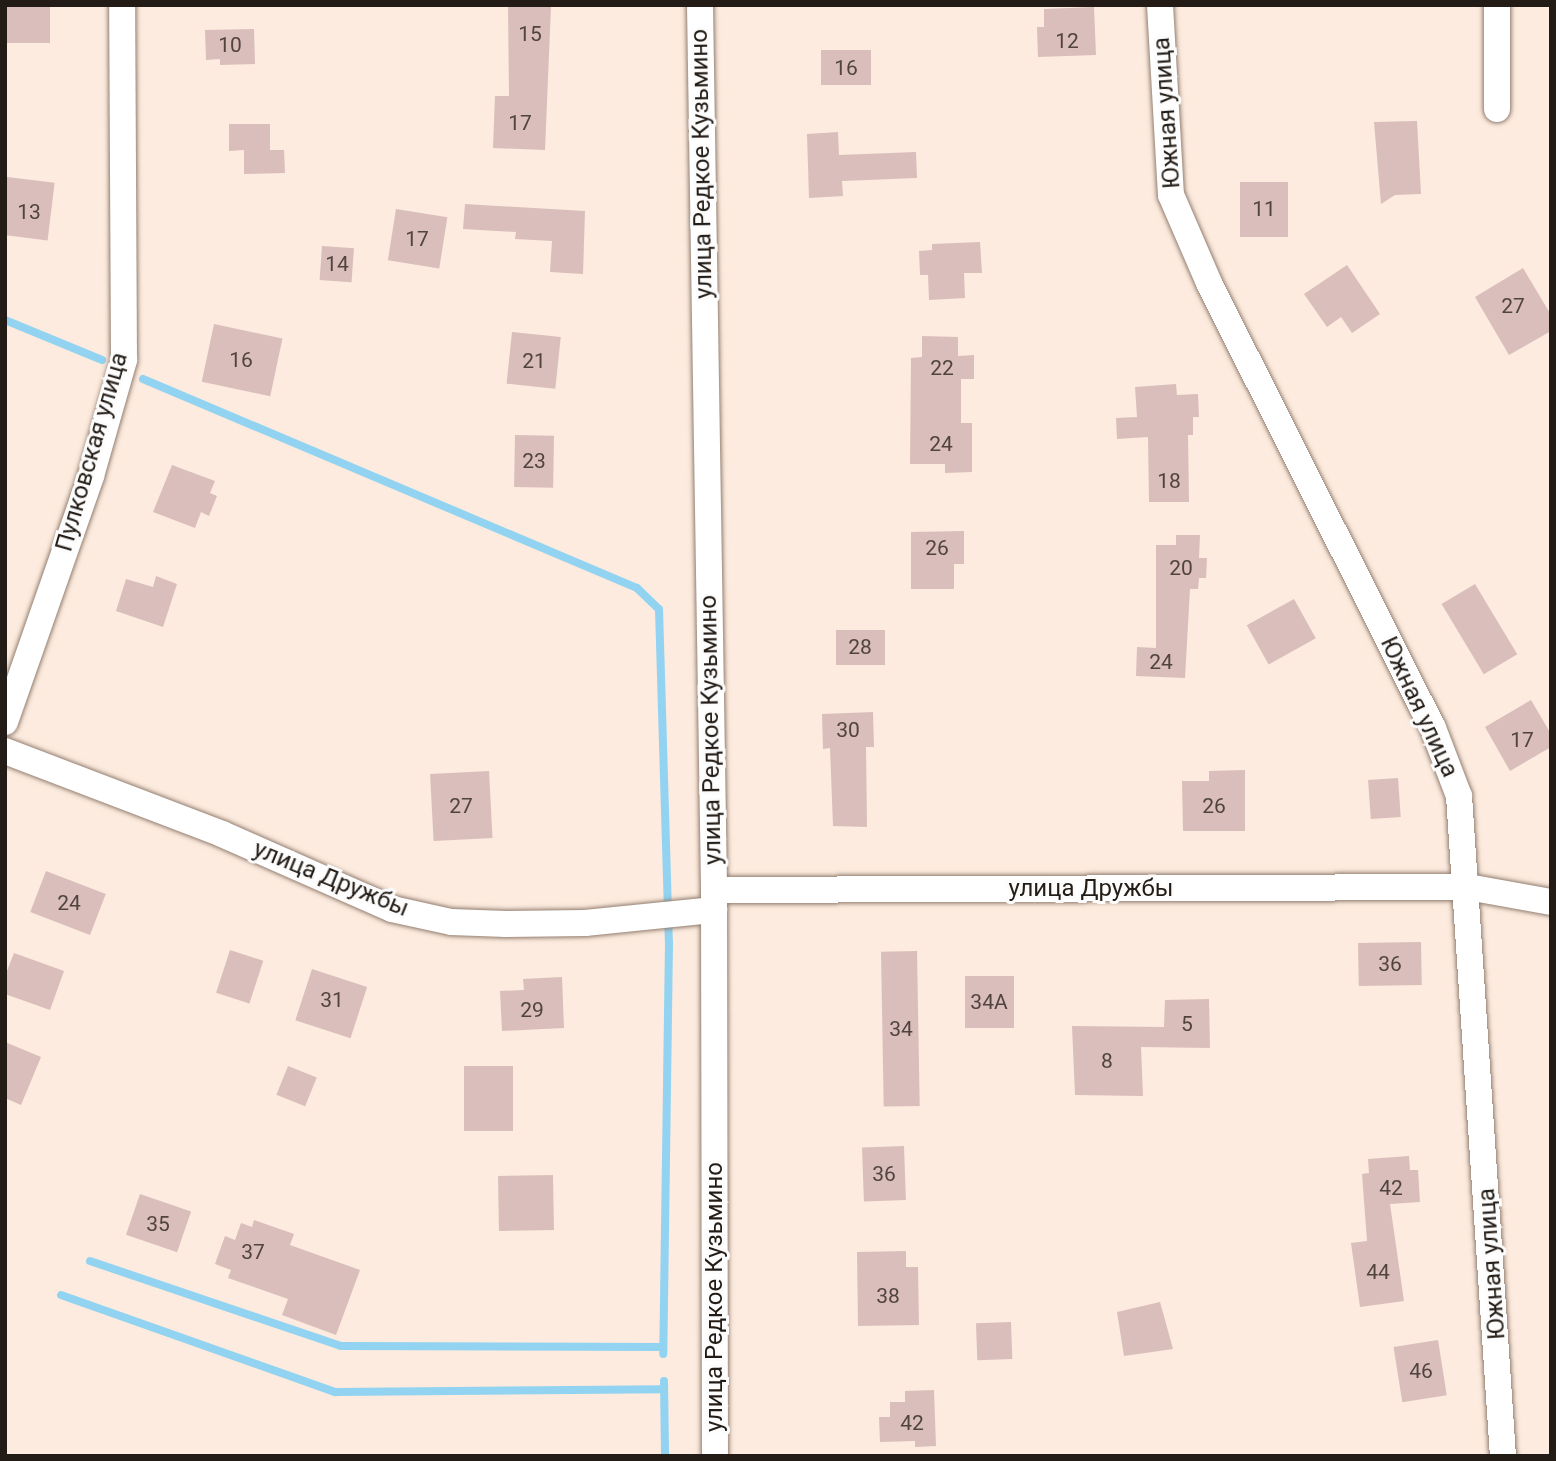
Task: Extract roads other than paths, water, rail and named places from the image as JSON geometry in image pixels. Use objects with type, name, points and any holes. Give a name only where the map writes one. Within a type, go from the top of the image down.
[{"type":"street","name":"Пулковская улица","points":[[5,722],[91,476],[124,360],[122,5]]},
{"type":"street","name":"улица Редкое Кузьмино","points":[[700,5],[714,900],[715,1456]]},
{"type":"street","name":"Южная улица","points":[[1160,5],[1171,195],[1209,283],[1433,728],[1459,796],[1468,887],[1503,1456]]},
{"type":"street","points":[[1497,5],[1497,108]]},
{"type":"street","name":"улица Дружбы","points":[[5,751],[222,834],[404,912],[451,922],[585,923],[714,900],[1468,887],[1551,902]]},
{"type":"waterway","points":[[5,320],[102,360]]},
{"type":"waterway","points":[[143,379],[637,588],[659,609],[669,943],[663,1354]]},
{"type":"waterway","points":[[90,1261],[341,1346],[663,1347]]},
{"type":"waterway","points":[[61,1295],[335,1392],[664,1389]]},
{"type":"waterway","points":[[664,1381],[665,1456]]}]
